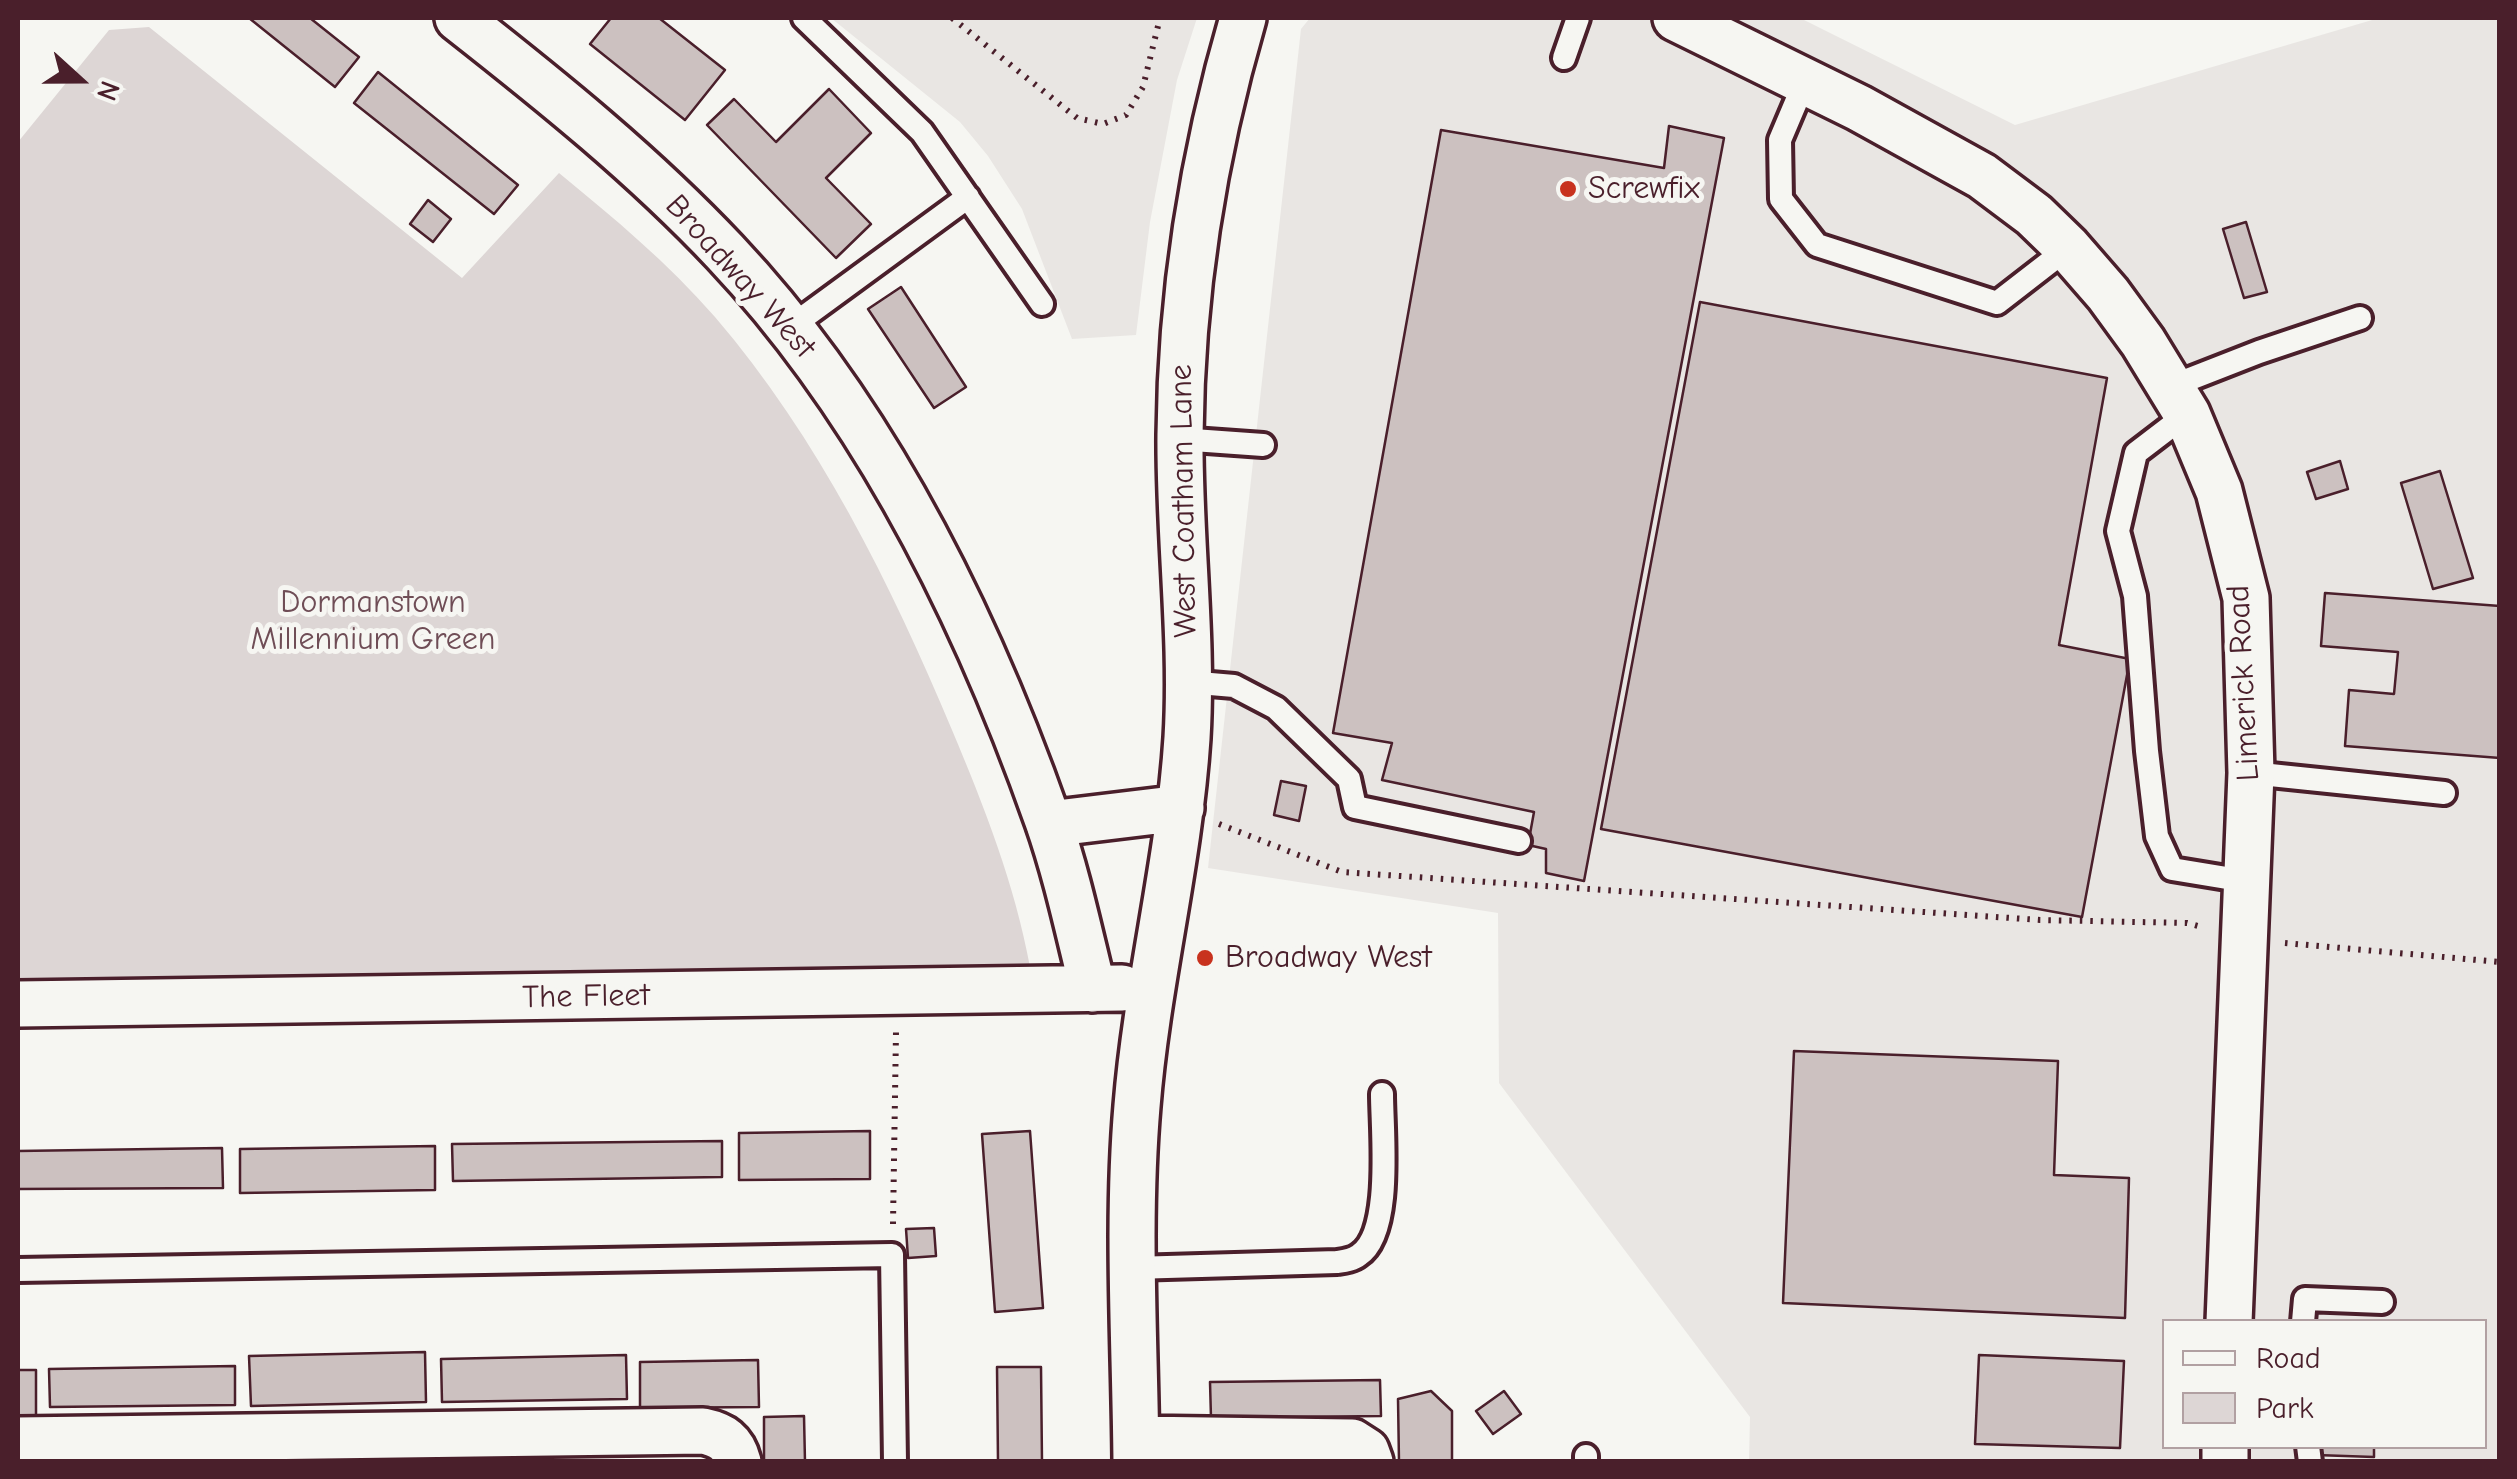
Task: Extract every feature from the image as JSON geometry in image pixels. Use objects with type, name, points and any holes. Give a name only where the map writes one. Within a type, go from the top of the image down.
[{"type":"street","name":"Broadway West","points":[[458,18],[571,107],[638,166],[727,254],[790,328],[858,421],[900,490],[942,572],[1006,711],[1049,824],[1094,989]]},
{"type":"street","name":"West Coatham Lane","points":[[1154,988],[1187,735],[1180,439],[1188,269],[1219,101],[1243,18]]},
{"type":"street","name":"Limerick Road","points":[[1676,18],[1805,81],[1982,176],[2034,215],[2068,248],[2120,310],[2179,400],[2219,491],[2246,598],[2250,773],[2230,1319]]},
{"type":"street","points":[[1049,824],[1180,808]]},
{"type":"street","points":[[1154,988],[1137,1109],[1133,1268],[1136,1450],[1352,1442],[1366,1451],[1370,1462]]},
{"type":"street","name":"The Fleet","points":[[18,1004],[1154,988]]},
{"type":"street","points":[[18,1440],[348,1449],[703,1431],[731,1444],[738,1462]]},
{"type":"lane","points":[[804,18],[922,132],[1042,304]]},
{"type":"lane","points":[[1564,58],[1578,18]]},
{"type":"lane","points":[[1805,81],[1780,140],[1781,199],[1817,245],[1997,303],[2068,248]]},
{"type":"lane","points":[[790,328],[968,197]]},
{"type":"lane","points":[[2245,881],[2172,869],[2157,836],[2135,596],[2118,531],[2136,453],[2179,400],[2260,352],[2360,318]]},
{"type":"lane","points":[[1180,439],[1263,444]]},
{"type":"lane","points":[[1187,682],[1234,686],[1276,708],[1349,778],[1355,807],[1519,841]]},
{"type":"lane","points":[[2250,773],[2444,793]]},
{"type":"lane","points":[[1133,1268],[1336,1262],[1357,1258],[1367,1248],[1380,1221],[1382,1094]]},
{"type":"lane","points":[[18,1270],[892,1255],[894,1462]]},
{"type":"lane","points":[[2303,1319],[2305,1299],[2382,1302]]},
{"type":"path","points":[[952,18],[1077,118],[1103,124],[1126,114],[1143,86],[1160,18]]},
{"type":"path","points":[[1180,808],[1342,872],[2040,920],[2186,923],[2243,939],[2500,962]]},
{"type":"path","points":[[892,1255],[896,993]]},
{"type":"shaded area","points":[[831,18],[1197,18],[1177,80],[1150,222],[1136,335],[1072,339],[1022,209],[988,156],[960,122]]},
{"type":"shaded area","points":[[1310,18],[1800,18],[2015,125],[2379,18],[2499,18],[2499,1461],[1749,1461],[1750,1417],[1499,1083],[1498,913],[1208,868],[1301,29]]},
{"type":"green space","name":"Dormanstown Millennium Green","points":[[149,27],[462,278],[559,173],[697,297],[752,363],[819,462],[904,621],[987,817],[1016,906],[1030,967],[18,981],[18,142],[109,30]]},
{"type":"building","points":[[249,18],[310,18],[359,57],[335,87]]},
{"type":"building","points":[[611,18],[659,18],[725,70],[685,120],[590,44]]},
{"type":"building","points":[[378,72],[518,185],[494,214],[354,103]]},
{"type":"building","points":[[829,89],[871,133],[826,178],[871,224],[836,258],[707,125],[734,99],[776,142]]},
{"type":"building","points":[[1669,126],[1724,138],[1584,881],[1546,873],[1546,849],[1528,845],[1534,812],[1382,780],[1392,743],[1333,733],[1441,130],[1664,168]]},
{"type":"building","points":[[428,200],[451,219],[433,242],[410,224]]},
{"type":"building","points":[[2246,222],[2267,292],[2244,298],[2223,229]]},
{"type":"building","points":[[901,287],[966,387],[934,408],[868,309]]},
{"type":"building","points":[[1700,302],[2107,378],[2059,645],[2130,659],[2082,917],[1601,829]]},
{"type":"building","points":[[2340,461],[2348,489],[2316,499],[2307,472]]},
{"type":"building","points":[[2440,471],[2473,578],[2433,589],[2401,483]]},
{"type":"building","points":[[2325,593],[2500,606],[2500,758],[2345,746],[2349,690],[2394,694],[2398,652],[2321,646]]},
{"type":"building","points":[[1281,781],[1306,786],[1299,821],[1274,815]]},
{"type":"building","points":[[1794,1051],[2058,1061],[2054,1175],[2129,1178],[2125,1318],[1783,1303]]},
{"type":"building","points":[[870,1131],[870,1179],[739,1180],[739,1133]]},
{"type":"building","points":[[1030,1131],[1043,1308],[995,1312],[982,1134]]},
{"type":"building","points":[[722,1141],[722,1177],[453,1181],[452,1144]]},
{"type":"building","points":[[435,1146],[435,1190],[240,1193],[240,1149]]},
{"type":"building","points":[[222,1148],[223,1188],[18,1189],[18,1151]]},
{"type":"building","points":[[934,1228],[936,1256],[908,1258],[906,1229]]},
{"type":"building","points":[[425,1352],[426,1402],[251,1406],[249,1356]]},
{"type":"building","points":[[626,1355],[627,1399],[442,1402],[441,1359]]},
{"type":"building","points":[[1979,1355],[2124,1361],[2120,1448],[1975,1444]]},
{"type":"building","points":[[758,1360],[759,1407],[640,1408],[640,1362]]},
{"type":"building","points":[[235,1366],[235,1405],[50,1407],[49,1369]]},
{"type":"building","points":[[997,1367],[1041,1367],[1042,1462],[998,1462]]},
{"type":"building","points":[[18,1370],[36,1370],[36,1417],[18,1417]]},
{"type":"building","points":[[1380,1380],[1381,1416],[1211,1418],[1210,1382]]},
{"type":"building","points":[[1431,1391],[1452,1411],[1452,1462],[1399,1462],[1398,1399]]},
{"type":"building","points":[[1504,1391],[1521,1414],[1493,1434],[1476,1411]]},
{"type":"building","points":[[804,1416],[805,1462],[764,1462],[764,1417]]},
{"type":"building","points":[[2317,1449],[2374,1449],[2374,1457],[2316,1455]]},
{"type":"place","name":"Screwfix","points":[[1568,189]]},
{"type":"place","name":"Broadway West","points":[[1205,958]]}]
